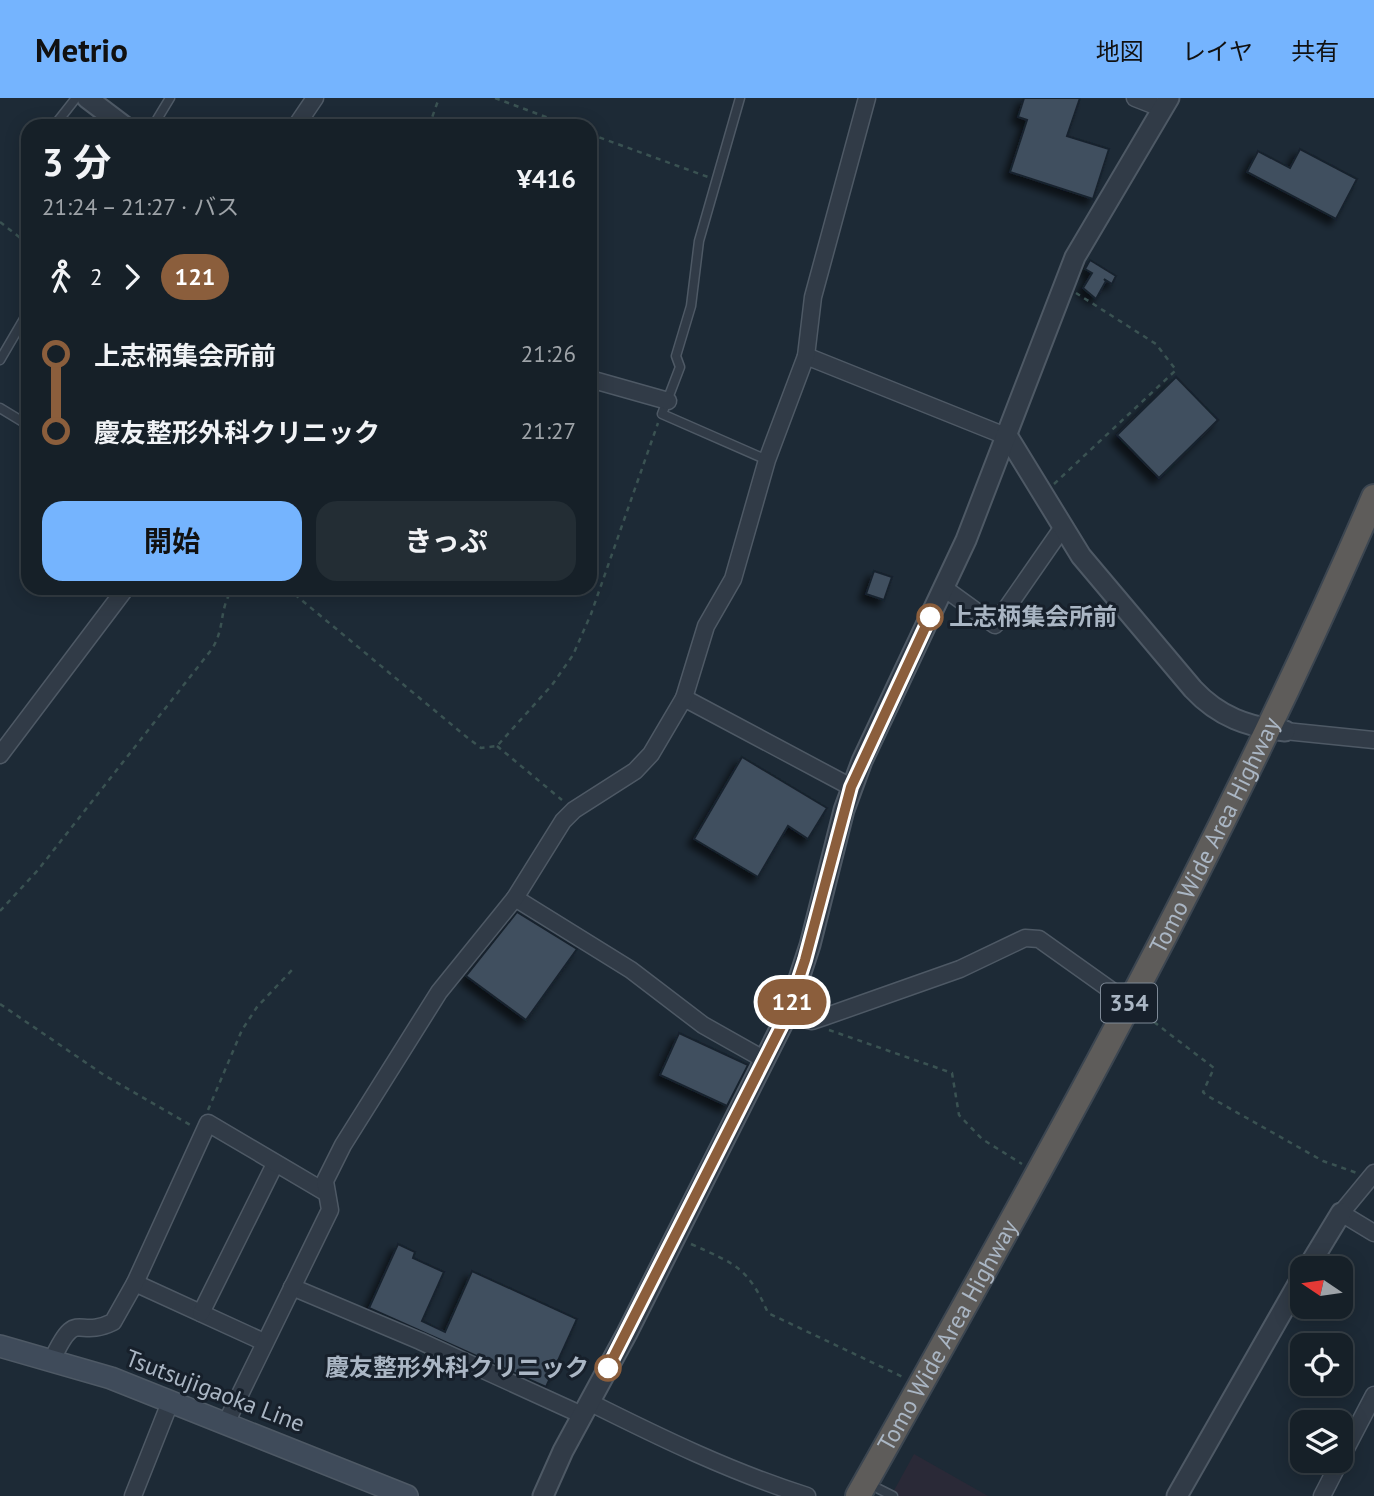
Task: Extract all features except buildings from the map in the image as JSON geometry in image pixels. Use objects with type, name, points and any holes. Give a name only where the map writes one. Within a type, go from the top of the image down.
[{"type":"highway","name":"Tomo Wide Area Highway","points":[[1277,730],[1374,497]]},
{"type":"highway","name":"Tomo Wide Area Highway","points":[[876,1494],[1136,1009],[1374,537]]},
{"type":"highway","name":"Tomo Wide Area Highway","points":[[876,1494],[920,1385],[1037,1173],[1136,1009]]},
{"type":"main road","name":"Tsutsujigaoka Line","points":[[0,1346],[52,1360],[171,1400],[407,1496]]},
{"type":"street","points":[[87,98],[115,119]]},
{"type":"street","points":[[300,119],[314,98]]},
{"type":"street","points":[[226,1423],[330,1210],[325,1181],[342,1145],[416,1026],[439,992],[515,898],[563,821],[574,810],[635,771],[651,754],[684,698],[706,626],[733,579],[767,460],[807,356],[813,297],[867,98]]},
{"type":"street","points":[[543,1496],[787,1015],[807,955],[851,787],[944,588],[1008,437],[1062,284],[1089,229],[1166,103],[1135,98]]},
{"type":"street","points":[[807,356],[1008,437],[1081,556],[1206,702],[1234,720],[1277,730],[1374,740]]},
{"type":"street","points":[[597,382],[665,408]]},
{"type":"street","points":[[944,588],[995,625],[1063,527]]},
{"type":"street","points":[[0,755],[121,595]]},
{"type":"street","points":[[684,698],[851,787]]},
{"type":"street","points":[[515,898],[631,970],[703,1026],[765,1060]]},
{"type":"street","points":[[787,1015],[812,1021],[960,969],[1025,938],[1040,939],[1136,1009]]},
{"type":"street","points":[[52,1360],[64,1334],[73,1328],[113,1322],[135,1283],[208,1123],[325,1192]]},
{"type":"street","points":[[201,1313],[275,1164]]},
{"type":"street","points":[[1315,1256],[1341,1213],[1372,1175]]},
{"type":"street","points":[[1341,1213],[1374,1233]]},
{"type":"street","points":[[135,1283],[264,1342]]},
{"type":"street","points":[[292,1287],[693,1454],[807,1496]]},
{"type":"street","points":[[1177,1496],[1290,1298]]},
{"type":"street","points":[[1353,1436],[1374,1395]]},
{"type":"street","points":[[133,1496],[171,1400]]},
{"type":"street","points":[[1322,1496],[1334,1473]]},
{"type":"lane","points":[[60,119],[76,98]]},
{"type":"lane","points":[[157,119],[170,98]]},
{"type":"lane","points":[[740,98],[699,241],[691,306],[676,356],[680,367],[665,408],[767,460]]},
{"type":"lane","points":[[0,360],[21,324]]},
{"type":"lane","points":[[0,408],[21,421]]},
{"type":"path","points":[[432,119],[439,98]]},
{"type":"path","points":[[495,98],[551,119]]},
{"type":"path","points":[[597,136],[716,179]]},
{"type":"path","points":[[0,222],[21,238]]},
{"type":"path","points":[[1044,494],[1176,370],[1156,344],[1062,284]]},
{"type":"path","points":[[295,595],[481,748],[497,746],[519,724],[573,655],[591,614],[665,408]]},
{"type":"path","points":[[0,911],[38,870],[212,649],[222,632],[222,609],[229,595]]},
{"type":"path","points":[[497,746],[574,810]]},
{"type":"path","points":[[0,1004],[104,1074],[198,1129],[208,1123],[207,1112],[215,1090],[242,1030],[257,1007],[292,970]]},
{"type":"path","points":[[1136,1009],[1214,1068],[1203,1092],[1206,1095],[1323,1161],[1372,1175]]},
{"type":"path","points":[[812,1021],[951,1073],[959,1115],[982,1139],[1037,1173]]},
{"type":"path","points":[[676,1236],[734,1264],[758,1287],[768,1313],[920,1385]]},
{"type":"shaded area","points":[[914,1454],[988,1496],[891,1496]]},
{"type":"bus line","name":"121","points":[[608,1368],[787,1015],[805,960],[851,787],[930,617]]},
{"type":"place","name":"上志柄集会所前","points":[[930,617]]},
{"type":"place","name":"慶友整形外科クリニック","points":[[608,1368]]}]
